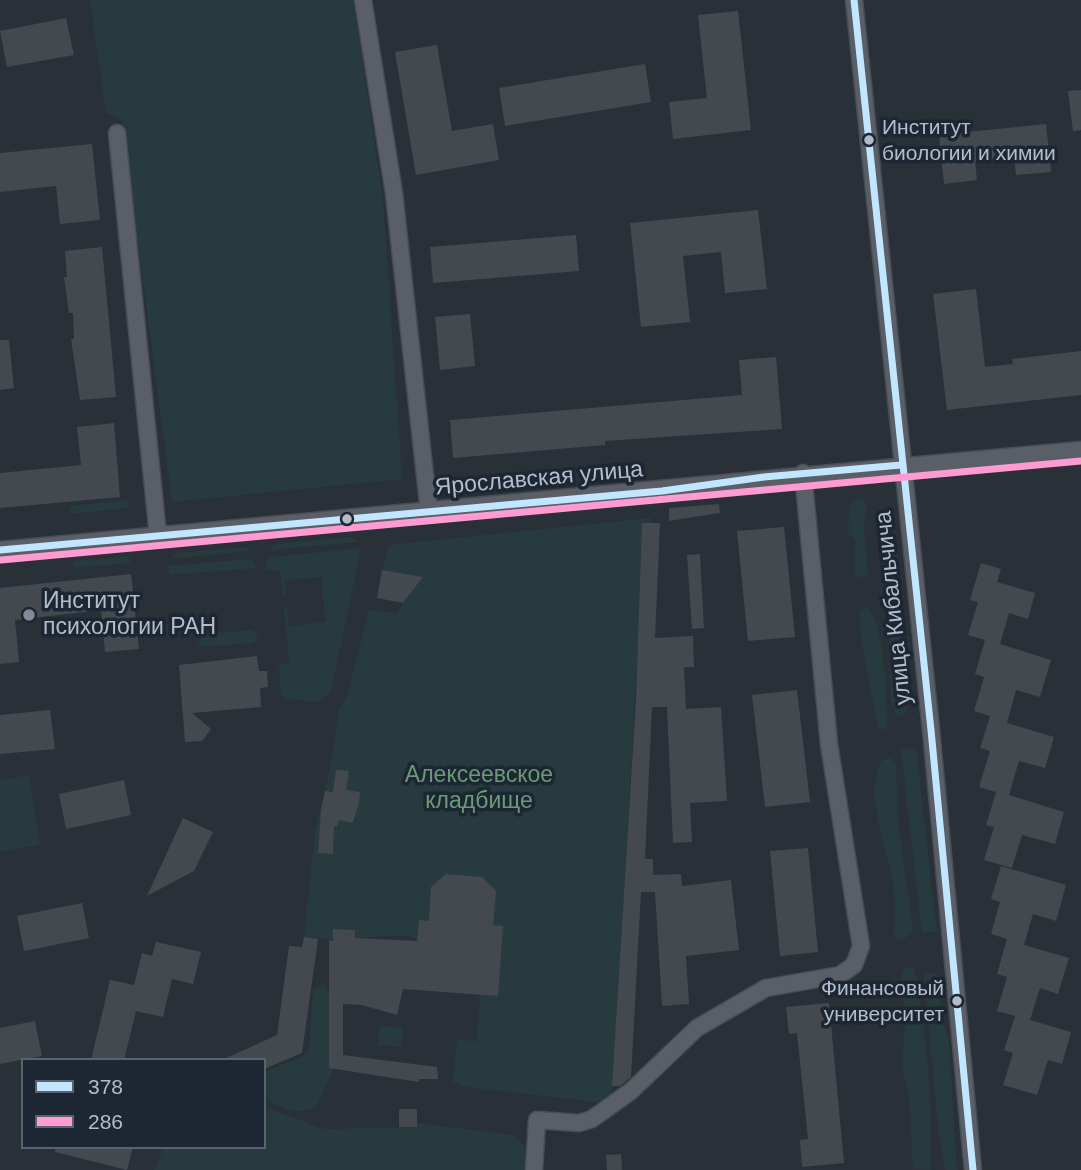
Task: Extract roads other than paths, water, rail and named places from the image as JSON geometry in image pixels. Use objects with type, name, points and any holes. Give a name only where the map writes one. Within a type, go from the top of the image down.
[{"type":"street","points":[[363,0],[394,193],[429,512]]},
{"type":"street","name":"улица Кибальчича","points":[[854,0],[931,730],[973,1170]]},
{"type":"street","points":[[117,133],[158,536]]},
{"type":"street","name":"Ярославская улица","points":[[0,550],[662,491],[803,473],[1081,450]]},
{"type":"street","points":[[534,1170],[533,1148],[537,1120],[579,1123],[592,1119],[631,1091],[697,1028],[766,988],[841,975],[854,965],[861,946],[829,744],[803,473]]},
{"type":"place","name":"Институт биологии и химии","points":[[869,140]]},
{"type":"place","name":"Институт психологии РАН","points":[[29,615]]},
{"type":"place","name":"Финансовый университет","points":[[957,1001]]},
{"type":"park label","name":"Алексеевское кладбище","points":[[479,789]]}]
